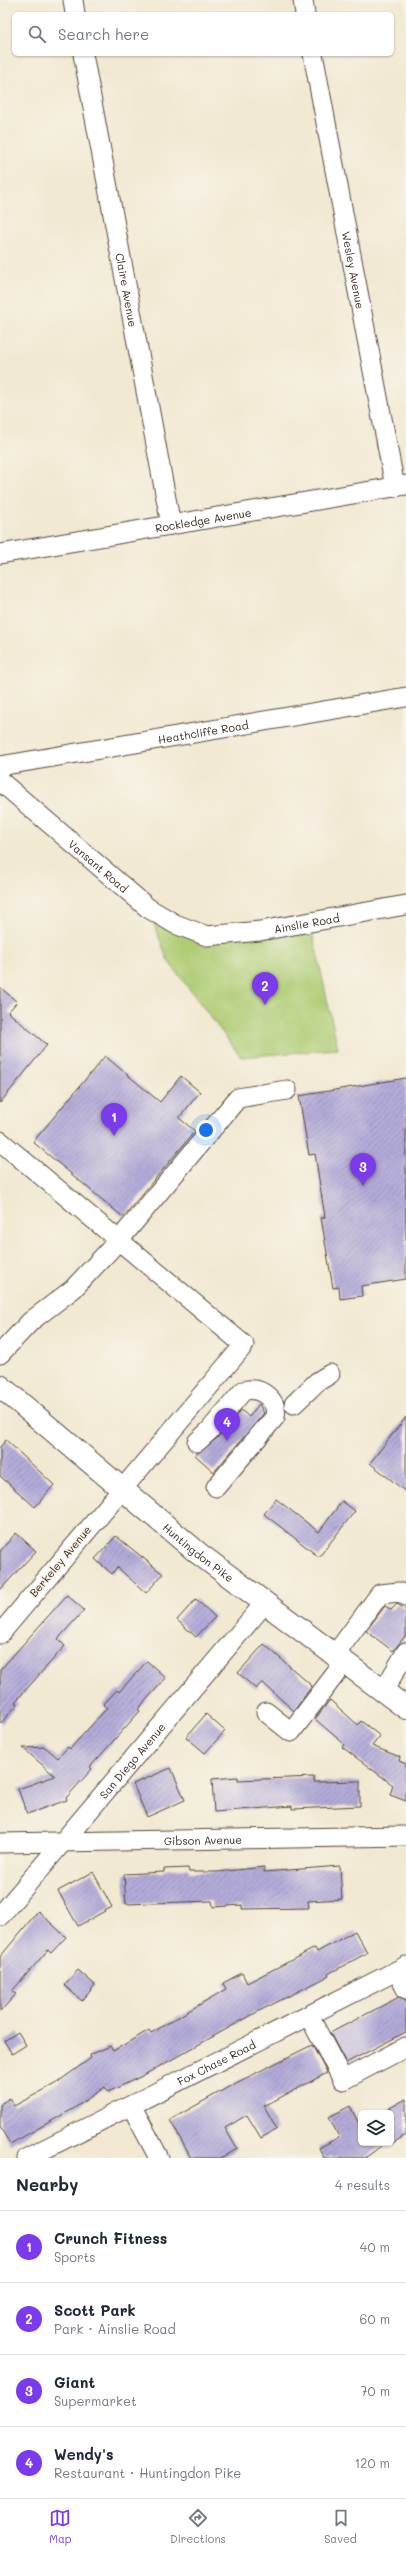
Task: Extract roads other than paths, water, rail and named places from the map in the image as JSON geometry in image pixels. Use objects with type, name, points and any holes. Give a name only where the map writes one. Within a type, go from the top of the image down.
[{"type":"main road","name":"Huntingdon Pike","points":[[0,1386],[121,1489],[264,1604],[406,1708]]},
{"type":"street","points":[[73,0],[75,12]]},
{"type":"street","points":[[302,0],[305,12]]},
{"type":"street","name":"Claire Avenue","points":[[83,56],[172,525]]},
{"type":"street","name":"Wesley Avenue","points":[[313,56],[401,486]]},
{"type":"street","name":"Rockledge Avenue","points":[[0,554],[401,486]]},
{"type":"street","name":"Heathcliffe Road","points":[[0,766],[406,697]]},
{"type":"street","name":"Vansant Road","points":[[0,781],[148,908],[175,924],[207,936]]},
{"type":"street","name":"Ainslie Road","points":[[207,936],[260,931],[406,905]]},
{"type":"street","points":[[0,1354],[31,1321],[73,1290],[120,1239],[238,1098],[287,1090]]},
{"type":"street","points":[[0,1141],[120,1239]]},
{"type":"street","name":"Berkeley Avenue","points":[[0,1634],[244,1345],[120,1239]]},
{"type":"street","points":[[294,1404],[317,1382],[330,1374]]},
{"type":"street","points":[[197,1442],[209,1432],[244,1391],[251,1388],[258,1390],[277,1410],[275,1417],[216,1487]]},
{"type":"street","points":[[266,1712],[291,1732],[380,1594],[399,1592],[406,1596]]},
{"type":"street","name":"San Diego Avenue","points":[[0,1916],[60,1843],[264,1604]]},
{"type":"street","points":[[383,1692],[406,1652]]},
{"type":"street","name":"Gibson Avenue","points":[[0,1843],[406,1836]]},
{"type":"street","points":[[401,1968],[406,1989]]},
{"type":"street","name":"Fox Chase Road","points":[[27,2158],[132,2107],[401,1968]]},
{"type":"street","points":[[309,2016],[343,2080],[406,2047]]},
{"type":"street","points":[[132,2107],[159,2158]]},
{"type":"place","name":"Scott Park","points":[[265,1005]]},
{"type":"place","name":"Crunch Fitness","points":[[114,1136]]},
{"type":"place","name":"Giant","points":[[363,1186]]},
{"type":"place","name":"Wendy's","points":[[227,1441]]}]
